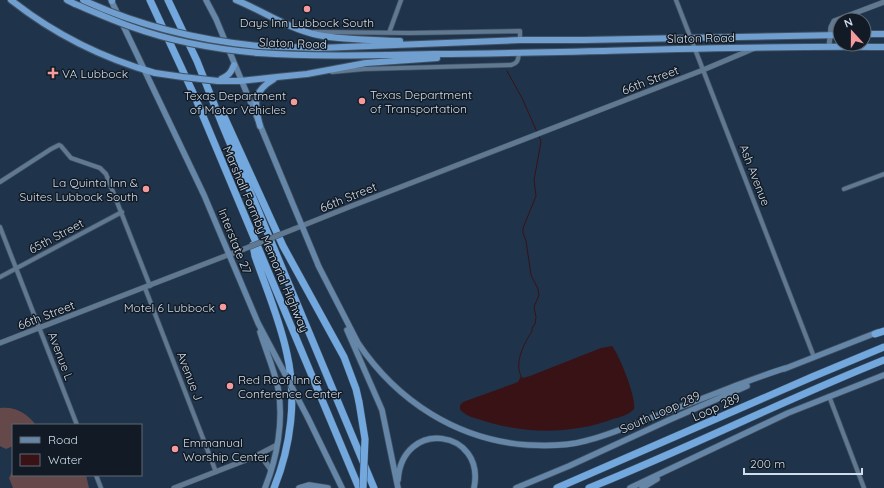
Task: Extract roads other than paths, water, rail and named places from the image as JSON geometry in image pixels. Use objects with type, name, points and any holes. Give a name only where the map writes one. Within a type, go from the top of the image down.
[{"type":"highway","points":[[11,0],[44,24],[91,50],[144,70],[182,77],[218,81],[240,81],[307,74],[366,64],[475,54]]},
{"type":"highway","name":"Slaton Road","points":[[67,0],[131,27],[173,39],[208,47],[258,53],[301,55],[475,54],[829,46],[884,47]]},
{"type":"highway","name":"Slaton Road","points":[[83,0],[133,20],[161,29],[208,40],[276,48],[319,48],[520,40],[830,35]]},
{"type":"highway","name":"Marshall Formby Memorial Highway","points":[[150,0],[195,97],[359,488]]},
{"type":"highway","name":"Marshall Formby Memorial Highway","points":[[168,0],[197,61],[374,488]]},
{"type":"highway","points":[[238,1],[285,23],[317,35],[426,44]]},
{"type":"highway","points":[[872,34],[884,34]]},
{"type":"highway","points":[[519,53],[520,40]]},
{"type":"highway","points":[[197,61],[222,110],[283,246],[344,358],[356,389],[365,439],[363,488]]},
{"type":"highway","points":[[218,81],[228,76],[232,72],[234,66]]},
{"type":"highway","points":[[260,126],[256,110],[256,99],[258,93],[265,84],[277,77]]},
{"type":"highway","points":[[252,235],[254,256],[282,334],[287,354],[293,401],[283,464],[274,488]]},
{"type":"highway","points":[[875,334],[884,330]]},
{"type":"highway","name":"Loop 289","points":[[557,488],[884,347]]},
{"type":"highway","name":"Loop 289","points":[[589,488],[884,360]]},
{"type":"main road","name":"Interstate 27","points":[[112,0],[232,254],[255,315],[342,488]]},
{"type":"main road","points":[[206,0],[216,19],[240,81],[318,265],[382,410],[398,488]]},
{"type":"main road","points":[[318,265],[358,343],[366,355],[389,381],[431,415],[467,432],[492,440],[537,446],[584,442],[786,368]]},
{"type":"main road","points":[[255,315],[272,364],[280,403],[277,445],[271,470],[264,488]]},
{"type":"main road","name":"South Loop 289","points":[[516,488],[569,466],[786,368],[875,334]]},
{"type":"main road","points":[[630,488],[788,413],[884,375]]},
{"type":"main road","points":[[398,488],[399,471],[402,461],[408,451],[418,443],[436,438],[454,442],[464,448],[469,454],[476,473],[474,488]]},
{"type":"main road","points":[[642,488],[701,453]]},
{"type":"main road","points":[[299,488],[309,485],[328,488]]},
{"type":"street","points":[[389,33],[401,0]]},
{"type":"street","name":"Ash Avenue","points":[[676,0],[814,357]]},
{"type":"street","points":[[829,46],[833,24],[838,19],[884,2]]},
{"type":"street","name":"Slaton Road","points":[[306,31],[389,33],[520,31],[520,40]]},
{"type":"street","name":"66th Street","points":[[0,343],[148,287],[356,204],[703,70],[754,48]]},
{"type":"street","points":[[307,74],[364,70],[511,65],[515,64],[518,60],[519,53]]},
{"type":"street","name":"Avenue J","points":[[0,182],[59,145],[71,158],[100,168],[104,171],[122,212],[216,472]]},
{"type":"street","points":[[844,189],[884,174]]},
{"type":"street","name":"65th Street","points":[[0,277],[122,212]]},
{"type":"street","name":"Avenue L","points":[[0,227],[77,424]]},
{"type":"street","points":[[829,396],[864,488]]},
{"type":"street","points":[[174,488],[256,456],[277,445]]},
{"type":"street","points":[[256,456],[264,460],[271,470]]},
{"type":"street","points":[[96,476],[101,488]]},
{"type":"water","points":[[612,346],[627,377],[633,396],[634,409],[624,416],[580,428],[546,431],[511,428],[494,424],[468,416],[460,409],[460,405],[463,402],[518,382],[521,376],[523,378],[530,376],[601,348]]},
{"type":"waterway","points":[[507,71],[522,98],[537,132]]},
{"type":"waterway","points":[[521,376],[519,371],[519,359],[523,347],[535,324],[536,317],[534,307],[539,295],[538,289],[531,275],[526,241],[523,233],[523,228],[536,196],[534,180],[541,142],[539,136]]},
{"type":"place","name":"Days Inn Lubbock South","points":[[307,9]]},
{"type":"place","name":"VA Lubbock","points":[[53,73]]},
{"type":"place","name":"Texas Department of Transportation","points":[[362,101]]},
{"type":"place","name":"Texas Department of Motor Vehicles","points":[[294,102]]},
{"type":"place","name":"La Quinta Inn & Suites Lubbock South","points":[[146,189]]},
{"type":"place","name":"Motel 6 Lubbock","points":[[223,307]]},
{"type":"place","name":"Red Roof Inn & Conference Center","points":[[230,386]]},
{"type":"place","name":"Emmanual Worship Center","points":[[175,449]]}]
